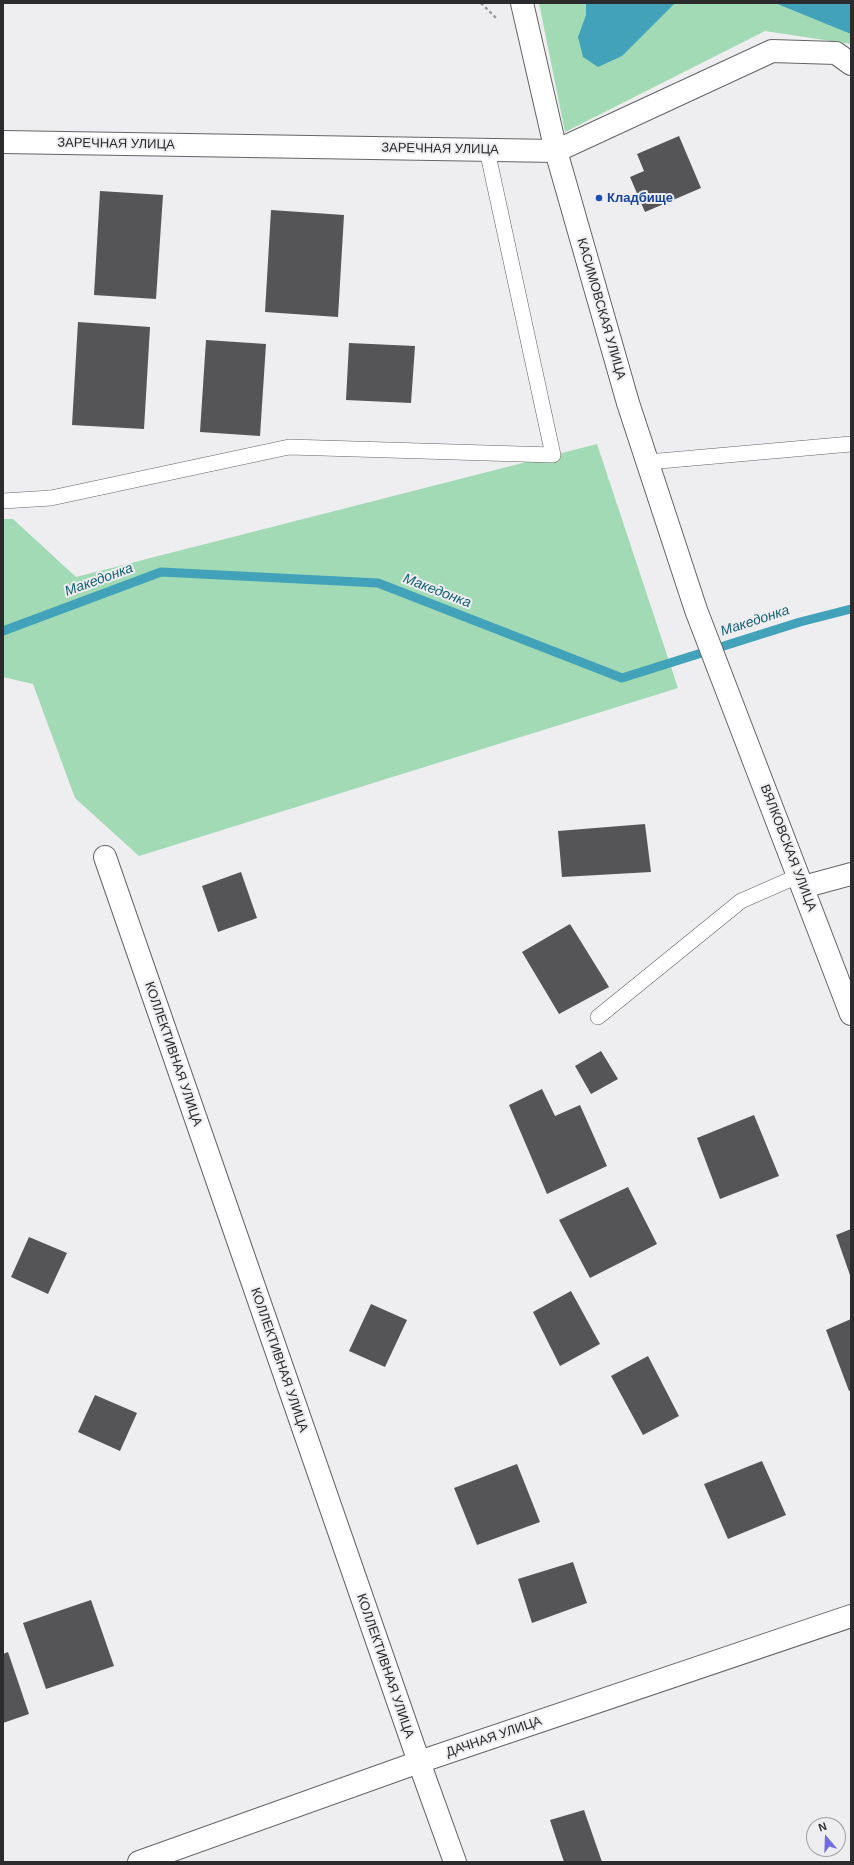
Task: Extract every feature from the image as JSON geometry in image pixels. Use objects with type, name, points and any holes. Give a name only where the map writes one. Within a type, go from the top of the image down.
[{"type":"street","name":"КАСИМОВСКАЯ УЛИЦА","points":[[522,3],[556,151],[628,403],[696,610]]},
{"type":"street","name":"ЗАРЕЧНАЯ УЛИЦА","points":[[3,142],[556,151],[772,51],[836,53],[851,64]]},
{"type":"street","name":"ВЯЛКОВСКАЯ УЛИЦА","points":[[696,610],[851,1014]]},
{"type":"street","name":"КОЛЛЕКТИВНАЯ УЛИЦА","points":[[105,857],[455,1862]]},
{"type":"street","points":[[800,882],[851,874]]},
{"type":"street","name":"ДАЧНАЯ УЛИЦА","points":[[139,1862],[419,1762],[851,1616]]},
{"type":"lane","points":[[3,501],[51,498],[289,447],[553,455],[487,150]]},
{"type":"lane","points":[[648,462],[851,444]]},
{"type":"lane","points":[[598,1017],[741,901],[800,882]]},
{"type":"green space","points":[[539,3],[851,3],[851,44],[765,31],[565,132]]},
{"type":"green space","points":[[597,444],[678,688],[139,856],[75,798],[33,684],[3,677],[3,519],[13,519],[76,577]]},
{"type":"water","points":[[586,3],[675,3],[622,56],[598,67],[583,57],[578,37],[586,15]]},
{"type":"water","points":[[775,3],[851,3],[851,34]]},
{"type":"building","points":[[679,136],[701,188],[645,212],[630,177],[644,171],[637,154]]},
{"type":"building","points":[[100,191],[163,195],[156,299],[94,295]]},
{"type":"building","points":[[271,210],[344,215],[338,317],[265,312]]},
{"type":"building","points":[[78,322],[150,327],[144,429],[72,425]]},
{"type":"building","points":[[206,340],[266,344],[260,436],[200,432]]},
{"type":"building","points":[[349,343],[415,346],[411,403],[346,400]]},
{"type":"building","points":[[645,824],[651,872],[562,877],[558,831]]},
{"type":"building","points":[[241,872],[257,918],[218,932],[202,886]]},
{"type":"building","points":[[570,924],[609,987],[559,1014],[522,952]]},
{"type":"building","points":[[601,1051],[618,1079],[591,1094],[575,1066]]},
{"type":"building","points":[[542,1089],[555,1116],[580,1105],[607,1166],[547,1194],[509,1105]]},
{"type":"building","points":[[754,1115],[779,1176],[720,1199],[697,1138]]},
{"type":"building","points":[[628,1187],[657,1244],[590,1278],[559,1220]]},
{"type":"building","points":[[851,1229],[851,1278],[836,1235]]},
{"type":"building","points":[[29,1237],[67,1253],[48,1294],[11,1277]]},
{"type":"building","points":[[571,1291],[600,1344],[560,1366],[533,1312]]},
{"type":"building","points":[[371,1304],[407,1320],[385,1367],[349,1351]]},
{"type":"building","points":[[851,1319],[851,1390],[849,1391],[826,1330]]},
{"type":"building","points":[[648,1356],[679,1416],[643,1435],[611,1376]]},
{"type":"building","points":[[95,1395],[137,1413],[120,1451],[78,1432]]},
{"type":"building","points":[[762,1461],[786,1515],[728,1539],[704,1484]]},
{"type":"building","points":[[517,1464],[540,1522],[477,1545],[454,1488]]},
{"type":"building","points":[[573,1562],[587,1603],[532,1623],[518,1579]]},
{"type":"building","points":[[91,1600],[114,1666],[46,1689],[23,1623]]},
{"type":"building","points":[[8,1652],[29,1714],[3,1723],[3,1654]]},
{"type":"building","points":[[584,1810],[602,1862],[564,1862],[550,1820]]},
{"type":"waterway","name":"Македонка","points":[[3,631],[161,572],[378,583],[622,678],[800,622],[851,609]]},
{"type":"place","name":"Кладбище","points":[[599,198]]}]
